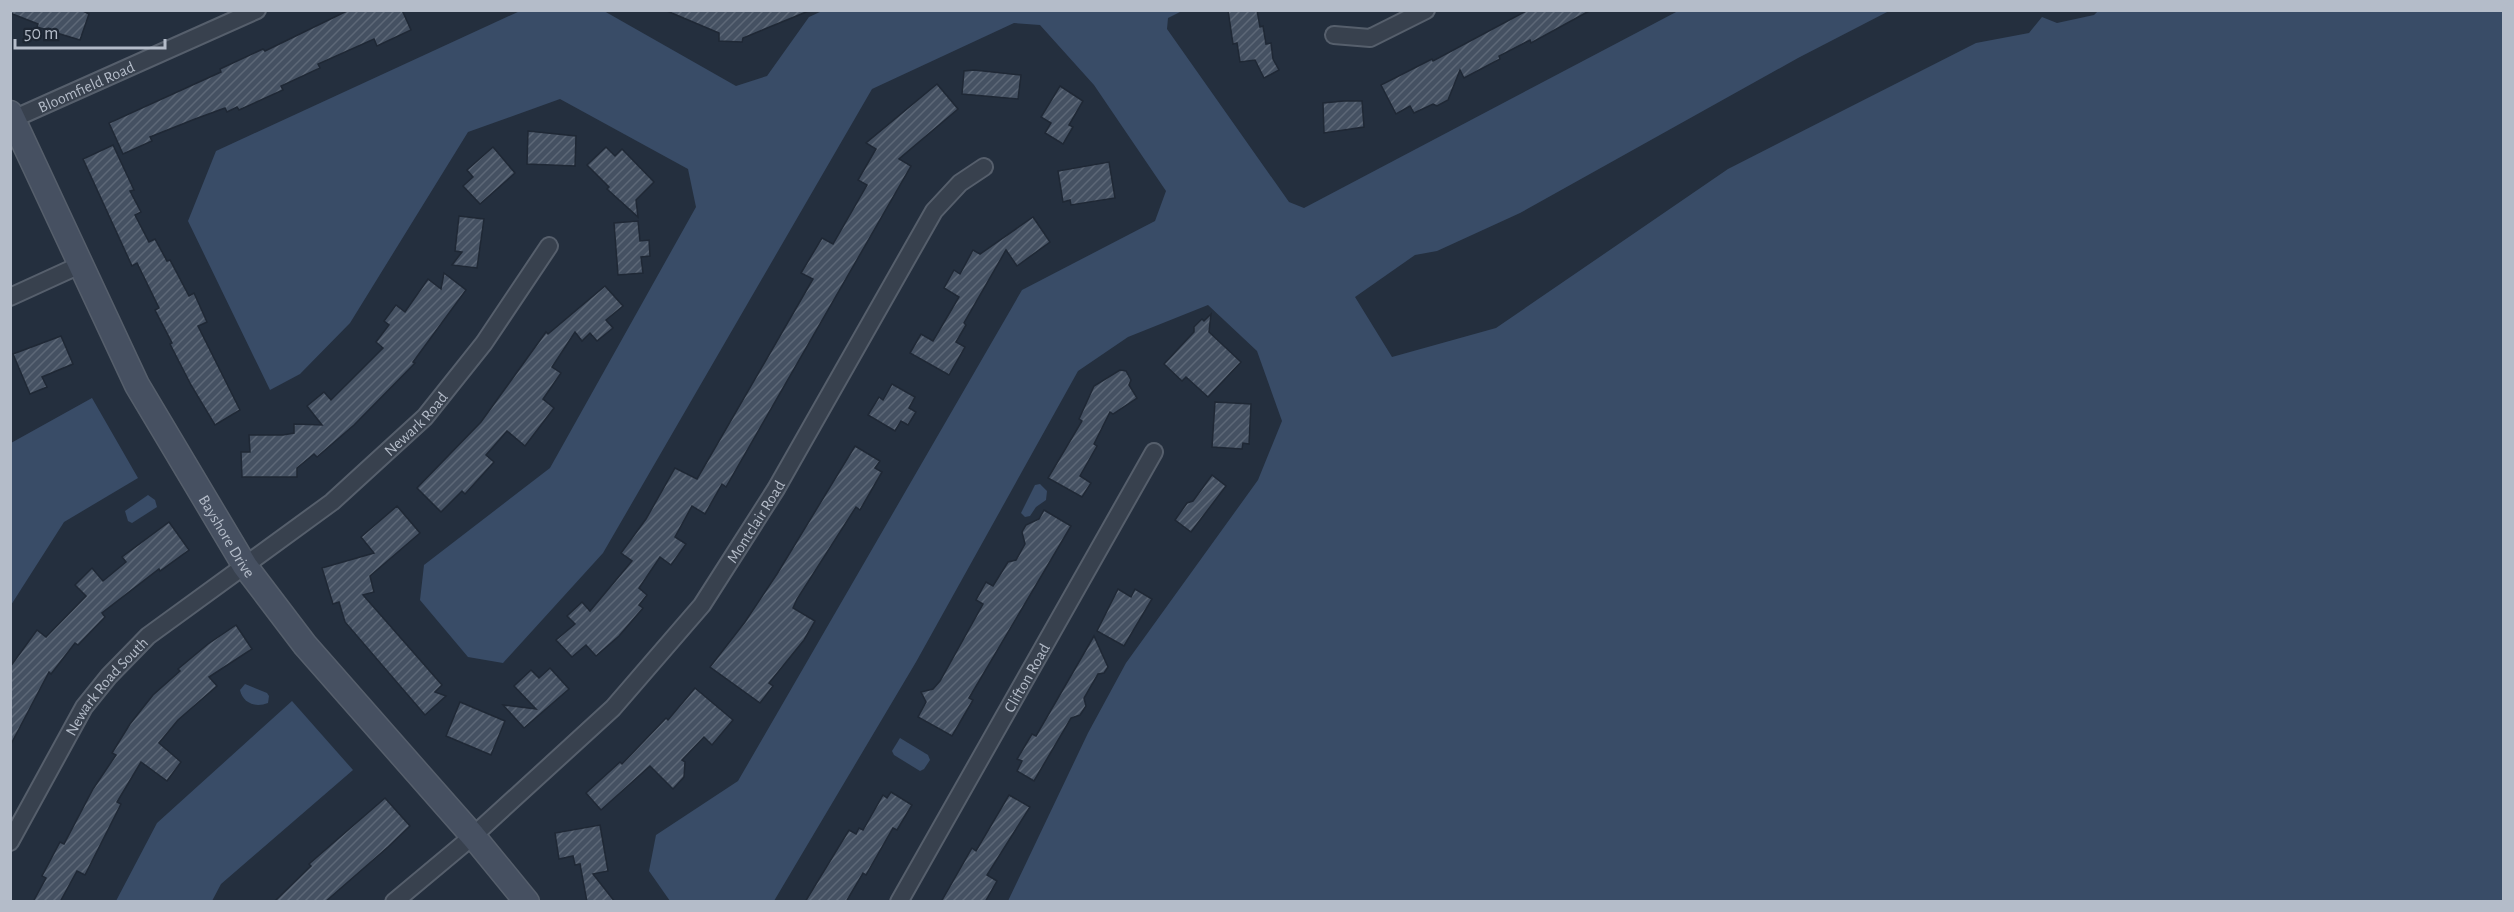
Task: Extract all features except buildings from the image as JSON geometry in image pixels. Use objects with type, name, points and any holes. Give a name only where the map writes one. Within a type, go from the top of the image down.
[{"type":"street","name":"Bloomfield Road","points":[[12,116],[257,10]]},
{"type":"street","points":[[1334,35],[1370,38],[1426,10]]},
{"type":"street","name":"Bayshore Drive","points":[[12,116],[143,395],[245,566],[305,645],[473,836],[527,902]]},
{"type":"street","name":"Montclair Road","points":[[394,902],[473,836],[613,708],[702,604],[776,489],[934,211],[960,183],[984,167]]},
{"type":"street","name":"Newark Road","points":[[245,566],[332,502],[425,417],[484,343],[549,246]]},
{"type":"street","points":[[10,297],[80,265]]},
{"type":"street","name":"Clifton Road","points":[[899,902],[1154,452]]},
{"type":"street","name":"Newark Road South","points":[[10,842],[84,707],[109,676],[148,636],[245,566]]},
{"type":"water","points":[[2099,10],[2503,11],[2503,901],[1008,901],[1088,733],[1126,663],[1258,480],[1282,421],[1257,351],[1208,305],[1128,337],[1078,371],[916,662],[774,901],[670,901],[649,871],[656,835],[738,781],[1022,290],[1155,221],[1166,191],[1094,85],[1040,25],[1014,23],[872,89],[603,553],[503,663],[468,657],[420,600],[424,565],[550,468],[696,207],[688,169],[560,99],[468,132],[350,323],[300,374],[270,390],[188,221],[216,151],[520,11],[604,11],[736,86],[767,76],[809,17],[822,11],[1182,11],[1168,18],[1167,29],[1289,202],[1304,208],[1678,11],[1889,11],[1798,58],[1520,213],[1437,251],[1415,255],[1355,297],[1392,357],[1496,328],[1728,169],[1976,43],[2029,33],[2042,17],[2057,23],[2094,15]]},
{"type":"water","points":[[92,398],[138,478],[64,522],[11,605],[11,443]]},
{"type":"water","points":[[1040,484],[1047,491],[1046,500],[1036,507],[1030,516],[1025,517],[1021,513],[1035,485]]},
{"type":"water","points":[[148,495],[155,500],[157,507],[132,523],[128,521],[125,511]]},
{"type":"water","points":[[245,684],[267,693],[268,703],[254,705],[247,701],[240,690]]},
{"type":"water","points":[[292,701],[353,770],[221,884],[212,901],[116,901],[157,823]]},
{"type":"water","points":[[900,738],[928,755],[930,760],[924,769],[920,771],[894,755],[892,751]]}]
